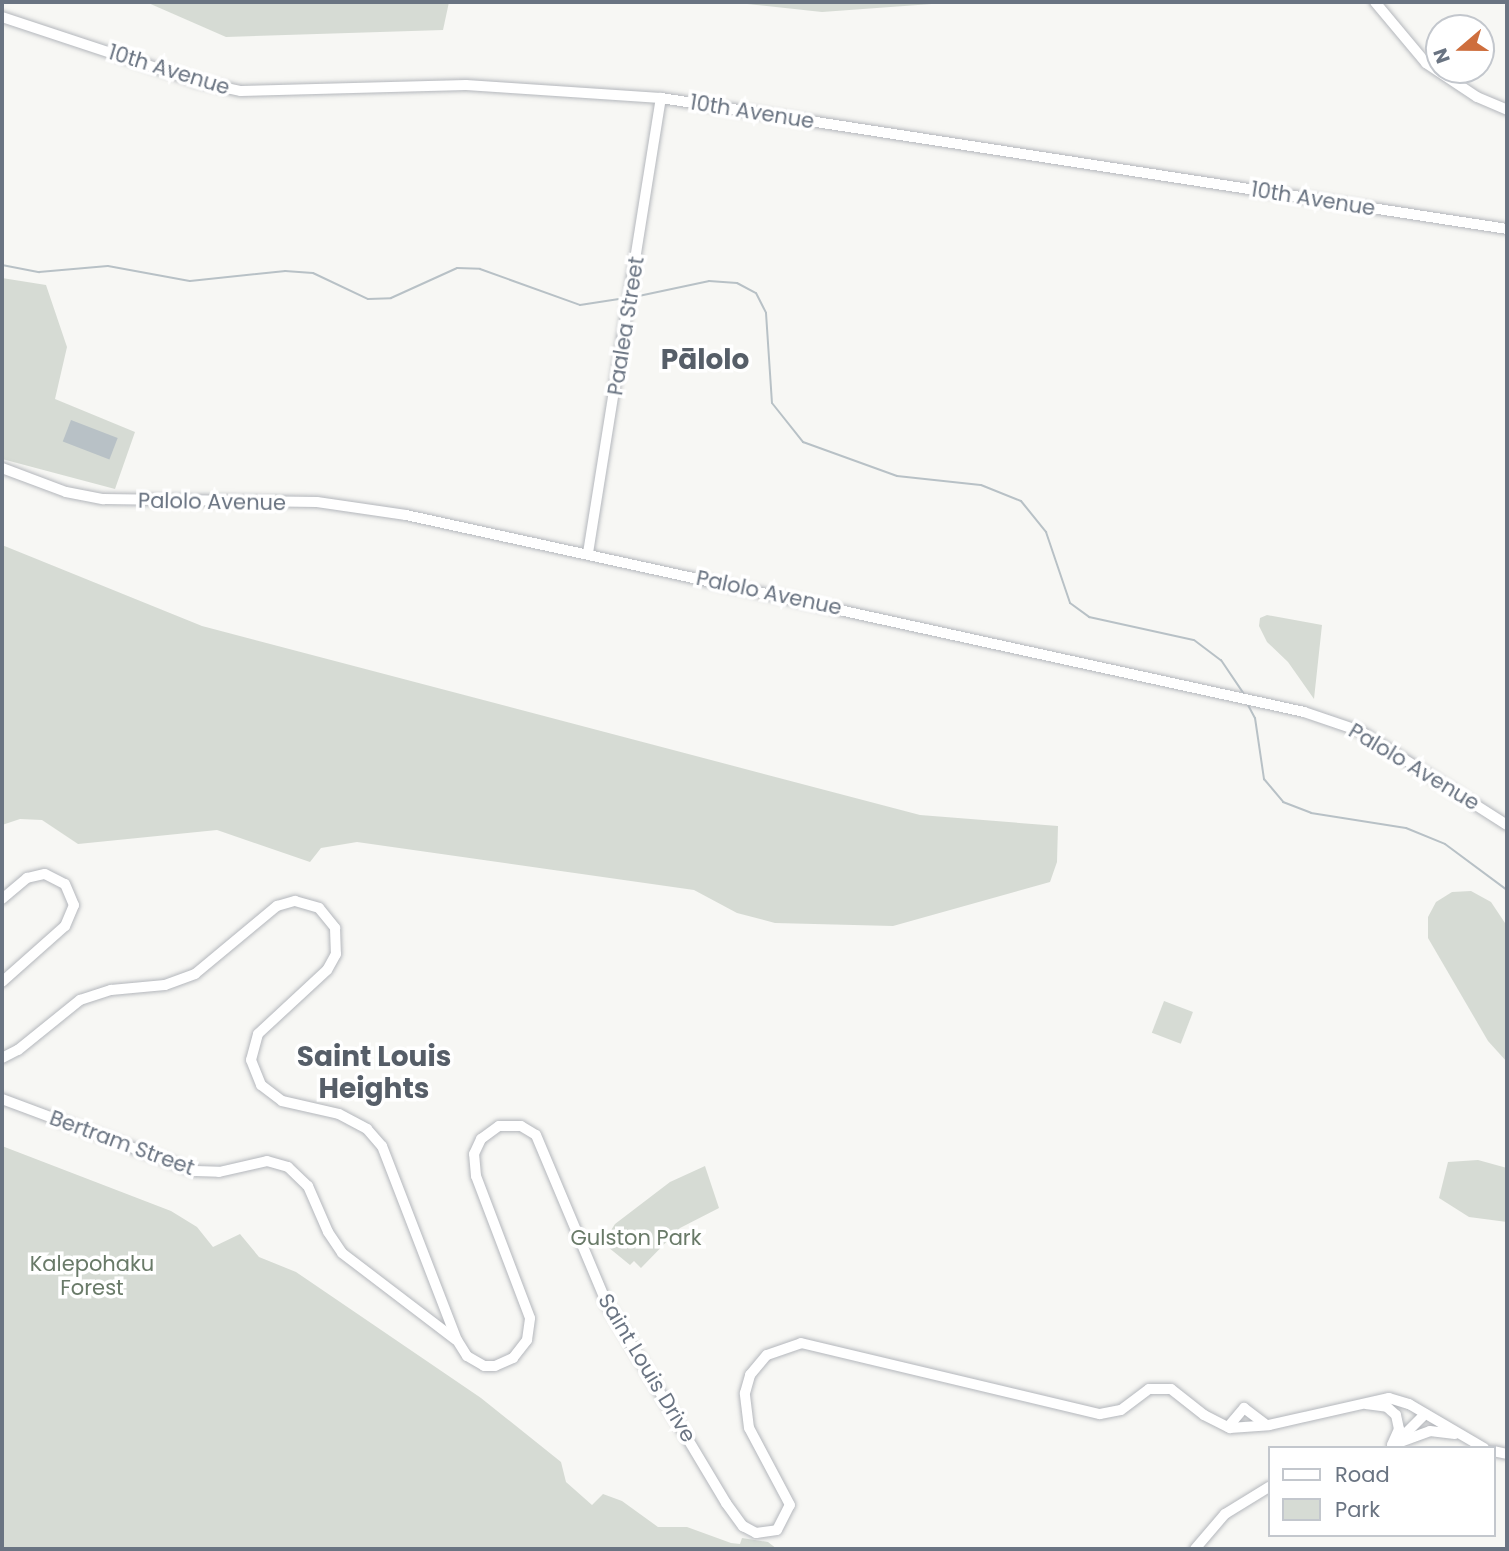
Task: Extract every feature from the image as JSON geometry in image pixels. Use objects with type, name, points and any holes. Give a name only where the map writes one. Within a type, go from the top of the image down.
[{"type":"street","points":[[1375,2],[1426,63],[1467,91],[1507,110]]},
{"type":"street","name":"10th Avenue","points":[[2,17],[195,81],[240,91],[466,85],[661,98],[1507,229]]},
{"type":"street","name":"Paalea Street","points":[[588,553],[661,98]]},
{"type":"street","name":"Palolo Avenue","points":[[2,468],[87,497],[317,502],[406,515],[1314,715],[1360,732],[1507,825]]},
{"type":"street","points":[[2,899],[27,878],[45,874],[65,884],[74,905],[65,926],[2,982]]},
{"type":"street","name":"Saint Louis Drive","points":[[2,1058],[18,1050],[80,1000],[111,990],[165,985],[195,974],[277,906],[302,901],[319,908],[335,928],[334,960],[262,1028],[251,1053],[254,1073],[276,1099],[339,1114],[367,1129],[382,1146],[457,1340],[474,1361],[495,1366],[513,1358],[529,1333],[529,1312],[473,1165],[481,1139],[494,1128],[510,1124],[531,1131],[543,1143],[607,1304],[726,1503],[754,1533],[766,1535],[777,1530],[790,1506],[749,1428],[744,1392],[761,1361],[792,1344],[819,1344],[1104,1414],[1121,1410],[1149,1390],[1171,1389],[1204,1415],[1228,1427]]},
{"type":"street","name":"Bertram Street","points":[[2,1099],[195,1171],[219,1172],[267,1161],[288,1167],[309,1186],[328,1232],[342,1253],[457,1340]]},
{"type":"street","points":[[1228,1427],[1269,1425],[1358,1403],[1399,1400],[1480,1446]]},
{"type":"street","points":[[1358,1403],[1387,1408],[1396,1415],[1399,1429],[1390,1446]]},
{"type":"street","points":[[1228,1427],[1244,1408],[1255,1421],[1269,1425]]},
{"type":"street","points":[[1391,1446],[1426,1414]]},
{"type":"street","points":[[1392,1446],[1430,1431],[1461,1435]]},
{"type":"street","points":[[1195,1549],[1225,1514],[1268,1488]]},
{"type":"green space","points":[[146,2],[449,2],[443,30],[226,37]]},
{"type":"green space","points":[[728,2],[959,2],[822,12]]},
{"type":"green space","points":[[2,278],[46,285],[67,347],[55,399],[135,432],[115,489],[2,459]]},
{"type":"green space","points":[[2,545],[202,626],[920,815],[1058,826],[1057,862],[1050,882],[893,926],[775,923],[737,913],[694,890],[357,842],[321,848],[310,862],[217,830],[78,844],[42,820],[20,819],[2,825]]},
{"type":"green space","points":[[1267,615],[1322,625],[1314,699],[1288,662],[1267,642],[1259,626],[1260,618]]},
{"type":"green space","points":[[1471,891],[1491,902],[1507,926],[1507,1062],[1488,1041],[1428,938],[1428,917],[1436,902],[1452,892]]},
{"type":"green space","points":[[1164,1001],[1193,1012],[1181,1044],[1152,1033]]},
{"type":"green space","name":"Kalepohaku Forest","points":[[2,1146],[171,1211],[197,1227],[213,1247],[240,1234],[259,1257],[296,1272],[481,1398],[561,1462],[566,1482],[592,1505],[603,1494],[622,1501],[658,1527],[687,1527],[731,1543],[740,1544],[742,1538],[768,1542],[777,1549],[2,1549]]},
{"type":"green space","points":[[1478,1160],[1507,1168],[1507,1222],[1469,1217],[1439,1198],[1448,1162]]},
{"type":"green space","name":"Gulston Park","points":[[705,1166],[719,1208],[680,1228],[641,1268],[634,1261],[630,1265],[603,1243],[615,1224],[670,1182]]},
{"type":"shaded area","points":[[71,420],[118,438],[109,459],[63,441]]},
{"type":"waterway","points":[[2,265],[39,272],[108,266],[190,281],[285,271],[313,273],[368,299],[391,298],[457,268],[480,269],[580,305],[625,298]]},
{"type":"waterway","points":[[634,297],[709,281],[737,283],[756,293],[766,313],[772,403],[803,442],[897,476],[981,485],[1021,501],[1046,532],[1070,603],[1089,617],[1194,640],[1221,660],[1243,693]]},
{"type":"waterway","points":[[1248,705],[1255,718],[1264,779],[1283,802],[1311,813],[1406,828],[1445,844],[1507,890]]},
{"type":"district","name":"Pālolo","points":[[705,360]]},
{"type":"district","name":"Saint Louis Heights","points":[[374,1073]]}]
